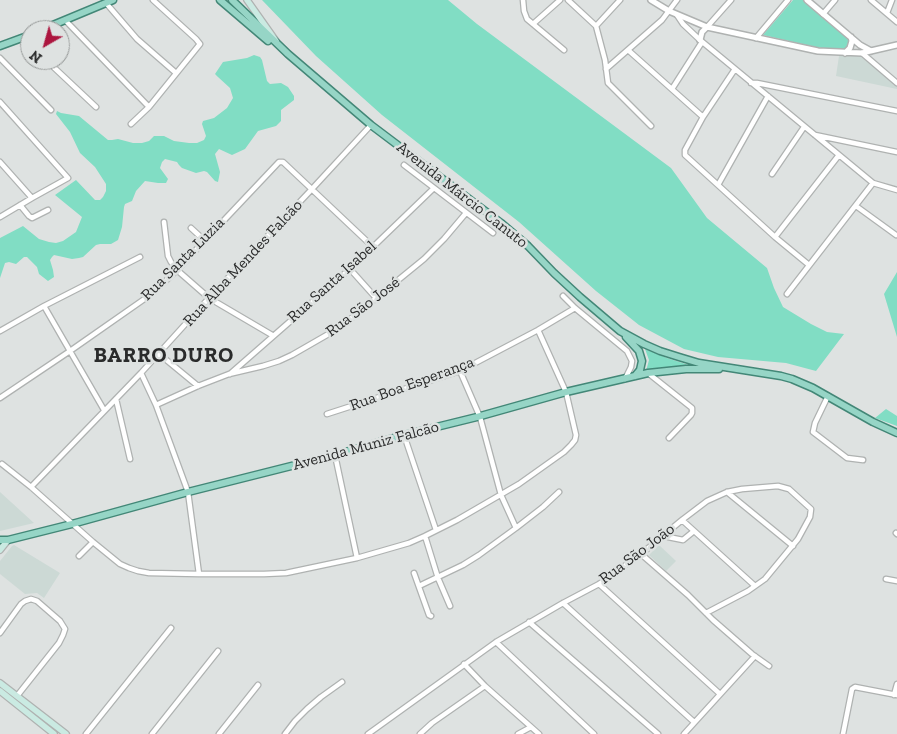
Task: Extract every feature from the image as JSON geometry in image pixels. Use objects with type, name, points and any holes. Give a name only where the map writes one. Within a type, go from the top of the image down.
[{"type":"main road","points":[[65,20],[113,0]]},
{"type":"main road","points":[[220,0],[265,39],[288,54]]},
{"type":"main road","name":"Avenida Márcio Canuto","points":[[232,0],[280,47],[372,125],[501,223],[528,246],[554,273],[620,331],[660,351],[699,363],[735,369]]},
{"type":"main road","points":[[247,0],[280,47]]},
{"type":"main road","points":[[0,46],[20,39]]},
{"type":"main road","points":[[620,331],[639,351],[641,356],[642,365],[635,376]]},
{"type":"main road","name":"Avenida Muniz Falcão","points":[[0,540],[8,540],[72,524],[404,435],[480,417],[566,392],[648,373],[686,369],[735,369]]},
{"type":"main road","points":[[735,369],[786,378],[808,386],[897,433]]},
{"type":"main road","points":[[0,550],[8,540]]},
{"type":"main road","points":[[0,683],[66,734]]},
{"type":"main road","points":[[0,691],[54,734]]},
{"type":"street","points":[[131,124],[149,107],[200,44],[153,0]]},
{"type":"street","points":[[523,0],[525,16],[564,50]]},
{"type":"street","points":[[533,24],[560,0]]},
{"type":"street","points":[[568,0],[596,26],[601,43],[607,80],[610,86],[651,126]]},
{"type":"street","points":[[596,26],[620,0]]},
{"type":"street","points":[[651,0],[677,15],[708,28],[818,51],[862,53],[897,45]]},
{"type":"street","points":[[606,69],[662,20],[676,0]]},
{"type":"street","points":[[672,89],[701,41],[702,32],[708,28],[731,0]]},
{"type":"street","points":[[756,38],[788,0]]},
{"type":"street","points":[[806,0],[860,45],[872,51]]},
{"type":"street","points":[[823,14],[835,0]]},
{"type":"street","points":[[871,0],[897,22]]},
{"type":"street","points":[[887,13],[892,0]]},
{"type":"street","points":[[106,3],[137,39],[176,73]]},
{"type":"street","points":[[677,15],[683,24],[701,41],[839,156],[873,183],[897,190]]},
{"type":"street","points":[[70,25],[149,107]]},
{"type":"street","points":[[846,53],[852,44],[851,37]]},
{"type":"street","points":[[851,37],[862,53],[897,83]]},
{"type":"street","points":[[628,50],[703,117]]},
{"type":"street","points":[[0,58],[51,110]]},
{"type":"street","points":[[734,69],[703,117],[684,152],[685,155],[775,237],[809,265]]},
{"type":"street","points":[[57,70],[96,107]]},
{"type":"street","points":[[751,83],[897,110]]},
{"type":"street","points":[[718,185],[768,96]]},
{"type":"street","points":[[0,102],[68,178],[0,218]]},
{"type":"street","name":"Rua Alba Mendes Falcão","points":[[31,486],[141,373],[372,125]]},
{"type":"street","points":[[772,174],[804,127]]},
{"type":"street","points":[[813,134],[897,152]]},
{"type":"street","points":[[830,148],[833,139]]},
{"type":"street","points":[[775,237],[839,156]]},
{"type":"street","points":[[0,162],[32,198]]},
{"type":"street","name":"Rua Santa Luzia","points":[[0,398],[152,293],[177,270],[280,162],[283,162],[312,189]]},
{"type":"street","points":[[404,165],[493,233]]},
{"type":"street","points":[[787,294],[873,183]]},
{"type":"street","name":"Rua Santa Isabel","points":[[229,374],[350,269],[434,188]]},
{"type":"street","points":[[312,189],[373,247]]},
{"type":"street","points":[[20,205],[32,218],[48,210]]},
{"type":"street","points":[[856,206],[896,235]]},
{"type":"street","name":"Rua São José","points":[[156,405],[229,374],[263,366],[292,355],[348,322],[432,252],[466,213]]},
{"type":"street","points":[[164,222],[168,256],[177,270],[209,298],[272,335]]},
{"type":"street","points":[[191,228],[204,240]]},
{"type":"street","points":[[0,331],[44,306],[140,258]]},
{"type":"street","points":[[350,269],[376,298]]},
{"type":"street","points":[[563,296],[627,351],[632,361],[632,367],[625,379]]},
{"type":"street","points":[[44,306],[104,410]]},
{"type":"street","name":"Rua Boa Esperança","points":[[328,414],[460,370],[538,330],[575,308]]},
{"type":"street","points":[[2,464],[31,486],[92,542],[120,564],[129,568],[149,572],[264,574],[286,573],[357,558],[409,543],[425,536],[519,484],[564,452],[573,442],[576,436],[566,392],[538,330]]},
{"type":"street","points":[[158,353],[198,386]]},
{"type":"street","points":[[460,370],[480,417],[501,495],[516,528]]},
{"type":"street","points":[[141,373],[156,405],[188,492],[199,574]]},
{"type":"street","points":[[648,373],[692,408],[691,416],[669,438]]},
{"type":"street","points":[[828,396],[815,423],[813,432],[847,458],[863,460]]},
{"type":"street","points":[[116,399],[130,459]]},
{"type":"street","points":[[404,435],[436,530]]},
{"type":"street","points":[[335,455],[352,527],[357,558]]},
{"type":"street","name":"Rua São João","points":[[368,734],[496,642],[599,584],[641,554],[707,501],[727,492],[782,486],[791,491],[810,508],[811,512],[793,546]]},
{"type":"street","points":[[419,586],[438,578],[478,555],[543,507],[559,492]]},
{"type":"street","points":[[706,613],[748,591],[766,579],[793,546],[727,492]]},
{"type":"street","points":[[682,520],[755,586]]},
{"type":"street","points":[[663,536],[683,540],[694,531]]},
{"type":"street","points":[[425,536],[438,578],[450,606]]},
{"type":"street","points":[[79,556],[92,542]]},
{"type":"street","points":[[641,554],[755,656],[769,666]]},
{"type":"street","points":[[414,573],[430,616]]},
{"type":"street","points":[[886,579],[897,581]]},
{"type":"street","points":[[599,584],[720,694]]},
{"type":"street","points":[[0,633],[25,601],[31,599],[38,601],[64,626],[65,632],[59,643],[17,696]]},
{"type":"street","points":[[563,603],[694,722]]},
{"type":"street","points":[[529,622],[658,734]]},
{"type":"street","points":[[86,734],[171,628]]},
{"type":"street","points":[[496,642],[594,734]]},
{"type":"street","points":[[152,734],[218,651]]},
{"type":"street","points":[[684,734],[755,656]]},
{"type":"street","points":[[464,664],[539,734]]},
{"type":"street","points":[[285,734],[307,709],[342,682]]},
{"type":"street","points":[[842,734],[852,689],[855,687],[896,695],[897,684]]},
{"type":"street","points":[[219,734],[258,685]]},
{"type":"street","points":[[420,734],[432,723],[486,686]]},
{"type":"street","points":[[518,734],[531,727]]},
{"type":"shaded area","points":[[839,56],[860,56],[897,85],[897,89],[836,76]]},
{"type":"shaded area","points":[[0,492],[34,523],[0,531]]},
{"type":"shaded area","points":[[14,545],[60,573],[44,598],[37,593],[25,594],[0,574],[0,561]]},
{"type":"shaded area","points":[[659,545],[676,561],[666,571],[649,555]]},
{"type":"green space","points":[[262,0],[448,0],[477,24],[671,168],[707,218],[767,268],[783,307],[827,332],[844,334],[816,371],[786,363],[718,357],[684,349],[639,325],[596,291],[519,222],[382,115],[316,56]]},
{"type":"green space","points":[[793,0],[803,0],[847,35],[850,47],[845,51],[815,47],[763,35]]},
{"type":"green space","points":[[254,55],[262,60],[267,81],[270,84],[281,83],[288,87],[294,96],[294,100],[281,110],[281,121],[276,126],[258,131],[245,149],[232,155],[219,149],[215,154],[220,172],[218,182],[207,172],[196,173],[182,168],[177,162],[165,159],[160,168],[168,179],[166,183],[145,181],[136,191],[132,201],[125,204],[118,240],[111,244],[96,245],[83,257],[79,258],[72,259],[54,255],[50,260],[54,277],[48,281],[39,274],[37,267],[27,257],[24,257],[16,264],[5,263],[0,278],[0,238],[23,226],[39,239],[56,243],[63,241],[76,232],[82,217],[55,195],[76,180],[95,200],[100,200],[106,191],[106,184],[95,167],[80,153],[70,132],[56,114],[57,111],[79,116],[108,140],[118,139],[142,143],[149,141],[154,136],[164,136],[174,141],[197,143],[204,140],[206,136],[202,124],[203,121],[214,118],[227,108],[233,98],[230,88],[215,74],[223,62]]},
{"type":"green space","points":[[897,272],[897,337],[884,294]]},
{"type":"green space","points":[[645,349],[692,366],[646,371],[649,360]]},
{"type":"green space","points":[[886,409],[897,416],[897,426],[875,418]]},
{"type":"district","name":"BARRO DURO","points":[[164,356]]}]
